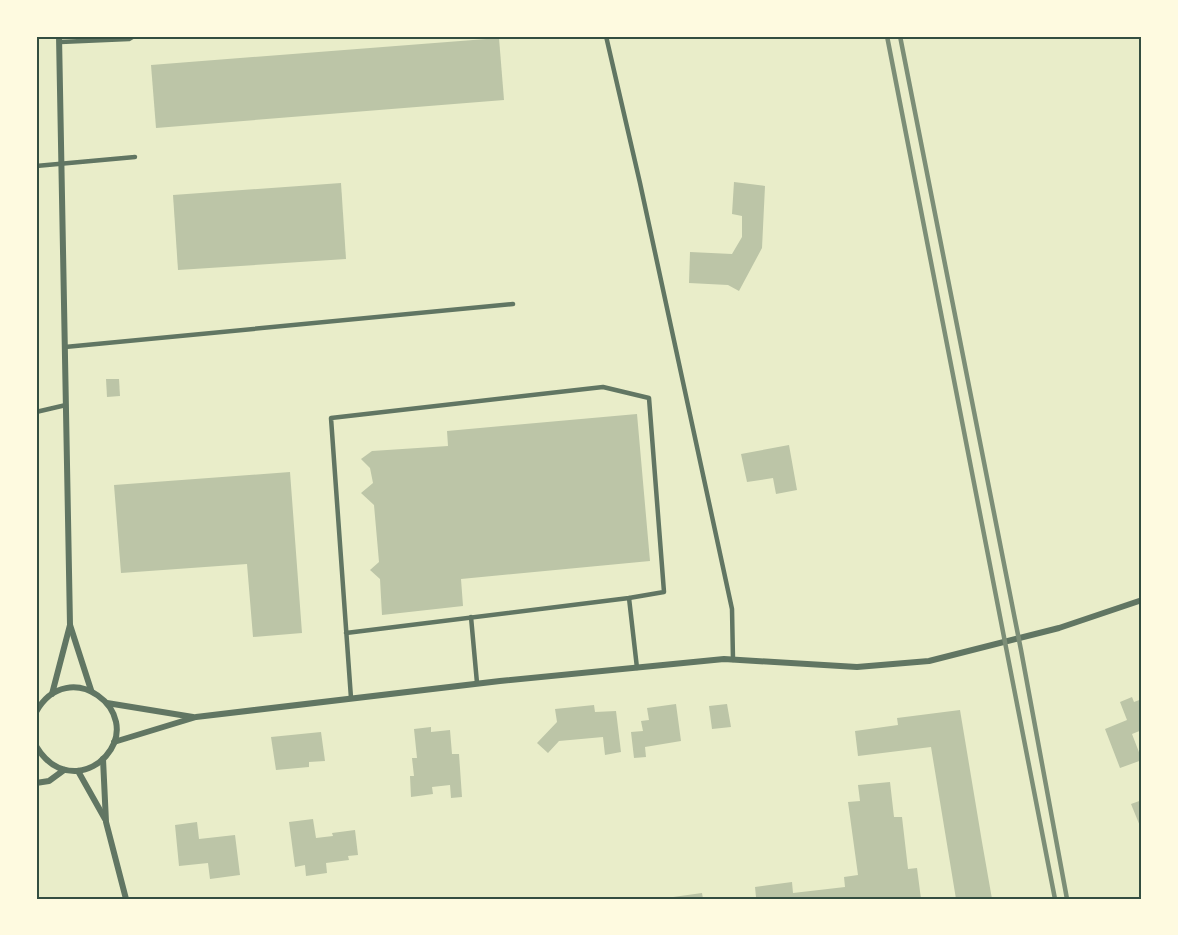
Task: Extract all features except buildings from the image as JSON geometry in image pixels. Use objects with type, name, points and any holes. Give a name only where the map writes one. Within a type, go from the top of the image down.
[{"type":"street","points":[[52,694],[70,625],[59,39]]},
{"type":"street","points":[[114,742],[196,717],[477,683],[724,659],[857,667],[929,661],[1059,628],[1142,600]]},
{"type":"street","points":[[70,625],[91,690]]},
{"type":"street","points":[[36,712],[43,701],[52,694],[64,688],[78,687],[91,690],[107,703],[115,722],[114,742],[103,759],[92,767],[78,771],[64,770],[48,761],[36,746]]},
{"type":"street","points":[[107,703],[196,717]]},
{"type":"street","points":[[103,759],[106,822],[126,899]]},
{"type":"street","points":[[36,783],[49,781],[64,770]]},
{"type":"street","points":[[78,771],[106,822]]},
{"type":"lane","points":[[59,39],[129,39],[134,36]]},
{"type":"lane","points":[[606,36],[732,609],[733,660]]},
{"type":"lane","points":[[36,166],[135,157]]},
{"type":"lane","points":[[65,346],[513,304]]},
{"type":"lane","points":[[346,633],[664,592],[649,398],[603,387],[332,418],[346,633],[351,698]]},
{"type":"lane","points":[[36,412],[66,405]]},
{"type":"lane","points":[[629,598],[637,668]]},
{"type":"lane","points":[[471,617],[477,683]]},
{"type":"railway","points":[[887,36],[1055,899]]},
{"type":"railway","points":[[900,36],[1021,650],[1067,899]]}]
